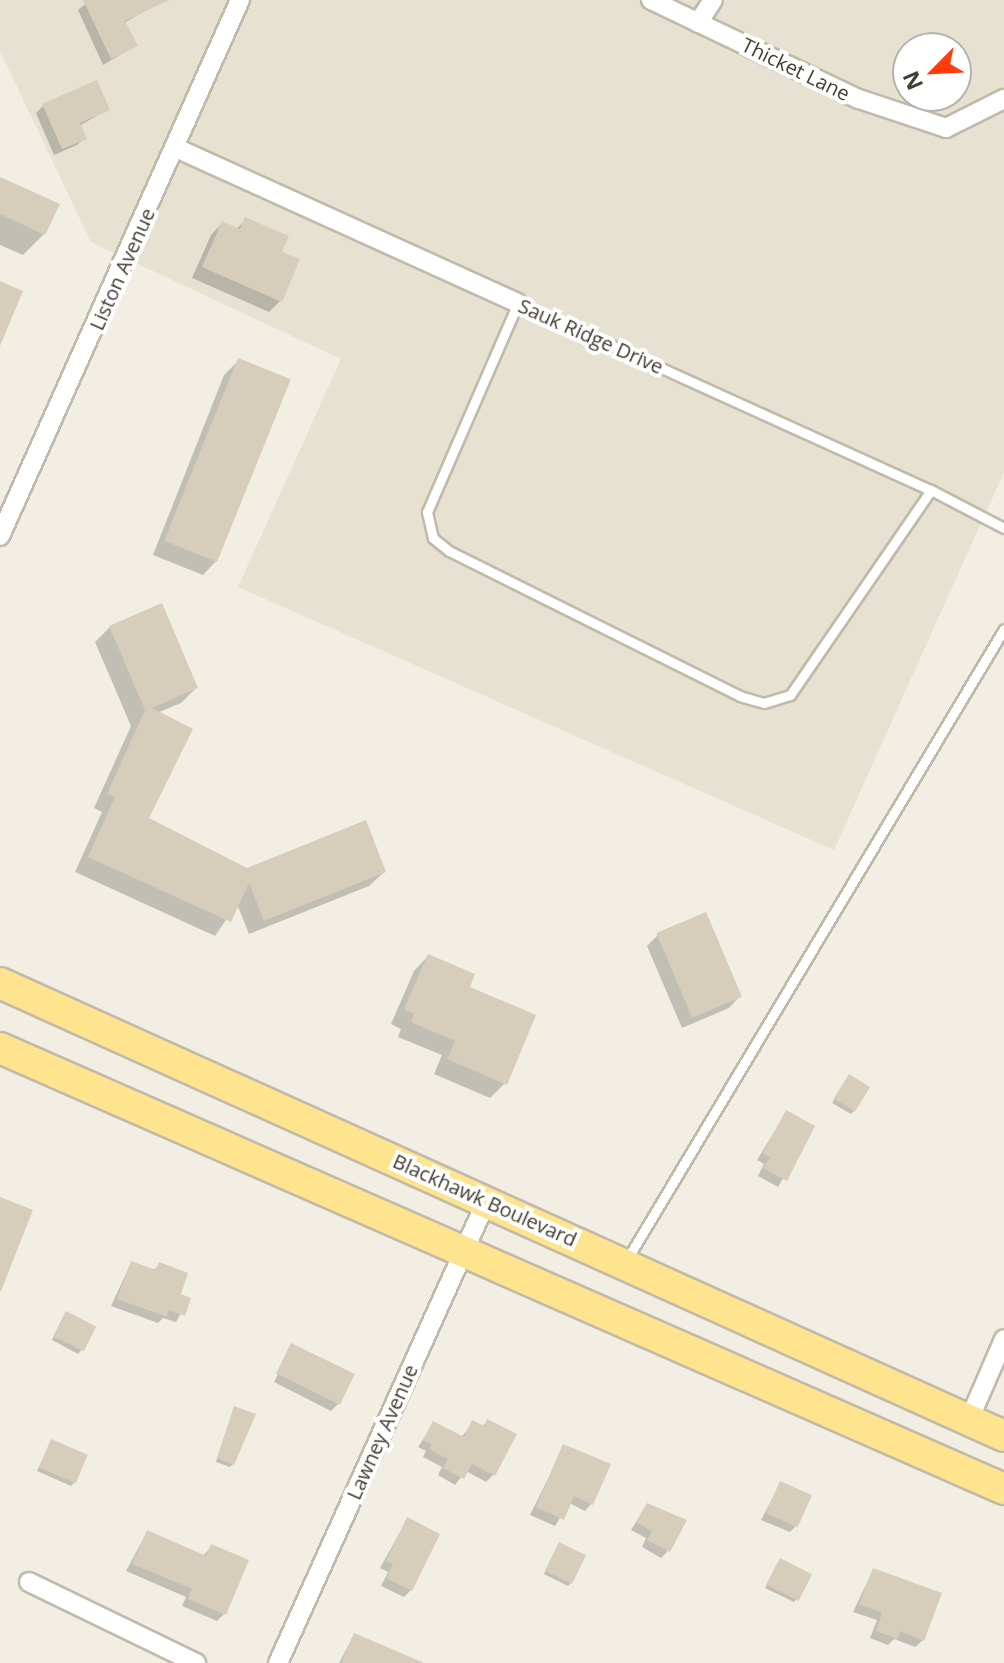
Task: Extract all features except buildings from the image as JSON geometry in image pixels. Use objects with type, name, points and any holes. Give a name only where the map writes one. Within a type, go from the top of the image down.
[{"type":"main road","name":"Blackhawk Boulevard","points":[[0,983],[487,1200],[1004,1436]]},
{"type":"main road","points":[[0,1048],[462,1255],[1004,1489]]},
{"type":"street","name":"Liston Avenue","points":[[0,536],[240,0]]},
{"type":"street","name":"Thicket Lane","points":[[651,0],[859,99],[946,128],[1004,99]]},
{"type":"street","points":[[698,23],[713,0]]},
{"type":"street","name":"Sauk Ridge Drive","points":[[176,148],[518,303]]},
{"type":"street","name":"Lawney Avenue","points":[[278,1663],[487,1200]]},
{"type":"street","points":[[969,1420],[1004,1339]]},
{"type":"street","points":[[29,1582],[196,1663]]},
{"type":"lane","points":[[518,303],[427,512],[433,538],[449,551],[740,696],[764,703],[790,695],[931,490]]},
{"type":"lane","name":"Sauk Ridge Drive","points":[[518,303],[931,490],[1004,528]]},
{"type":"lane","points":[[624,1263],[1004,629]]},
{"type":"shaded area","points":[[0,0],[1004,0],[1004,472],[834,850],[238,587],[341,359],[91,242],[0,51]]}]
